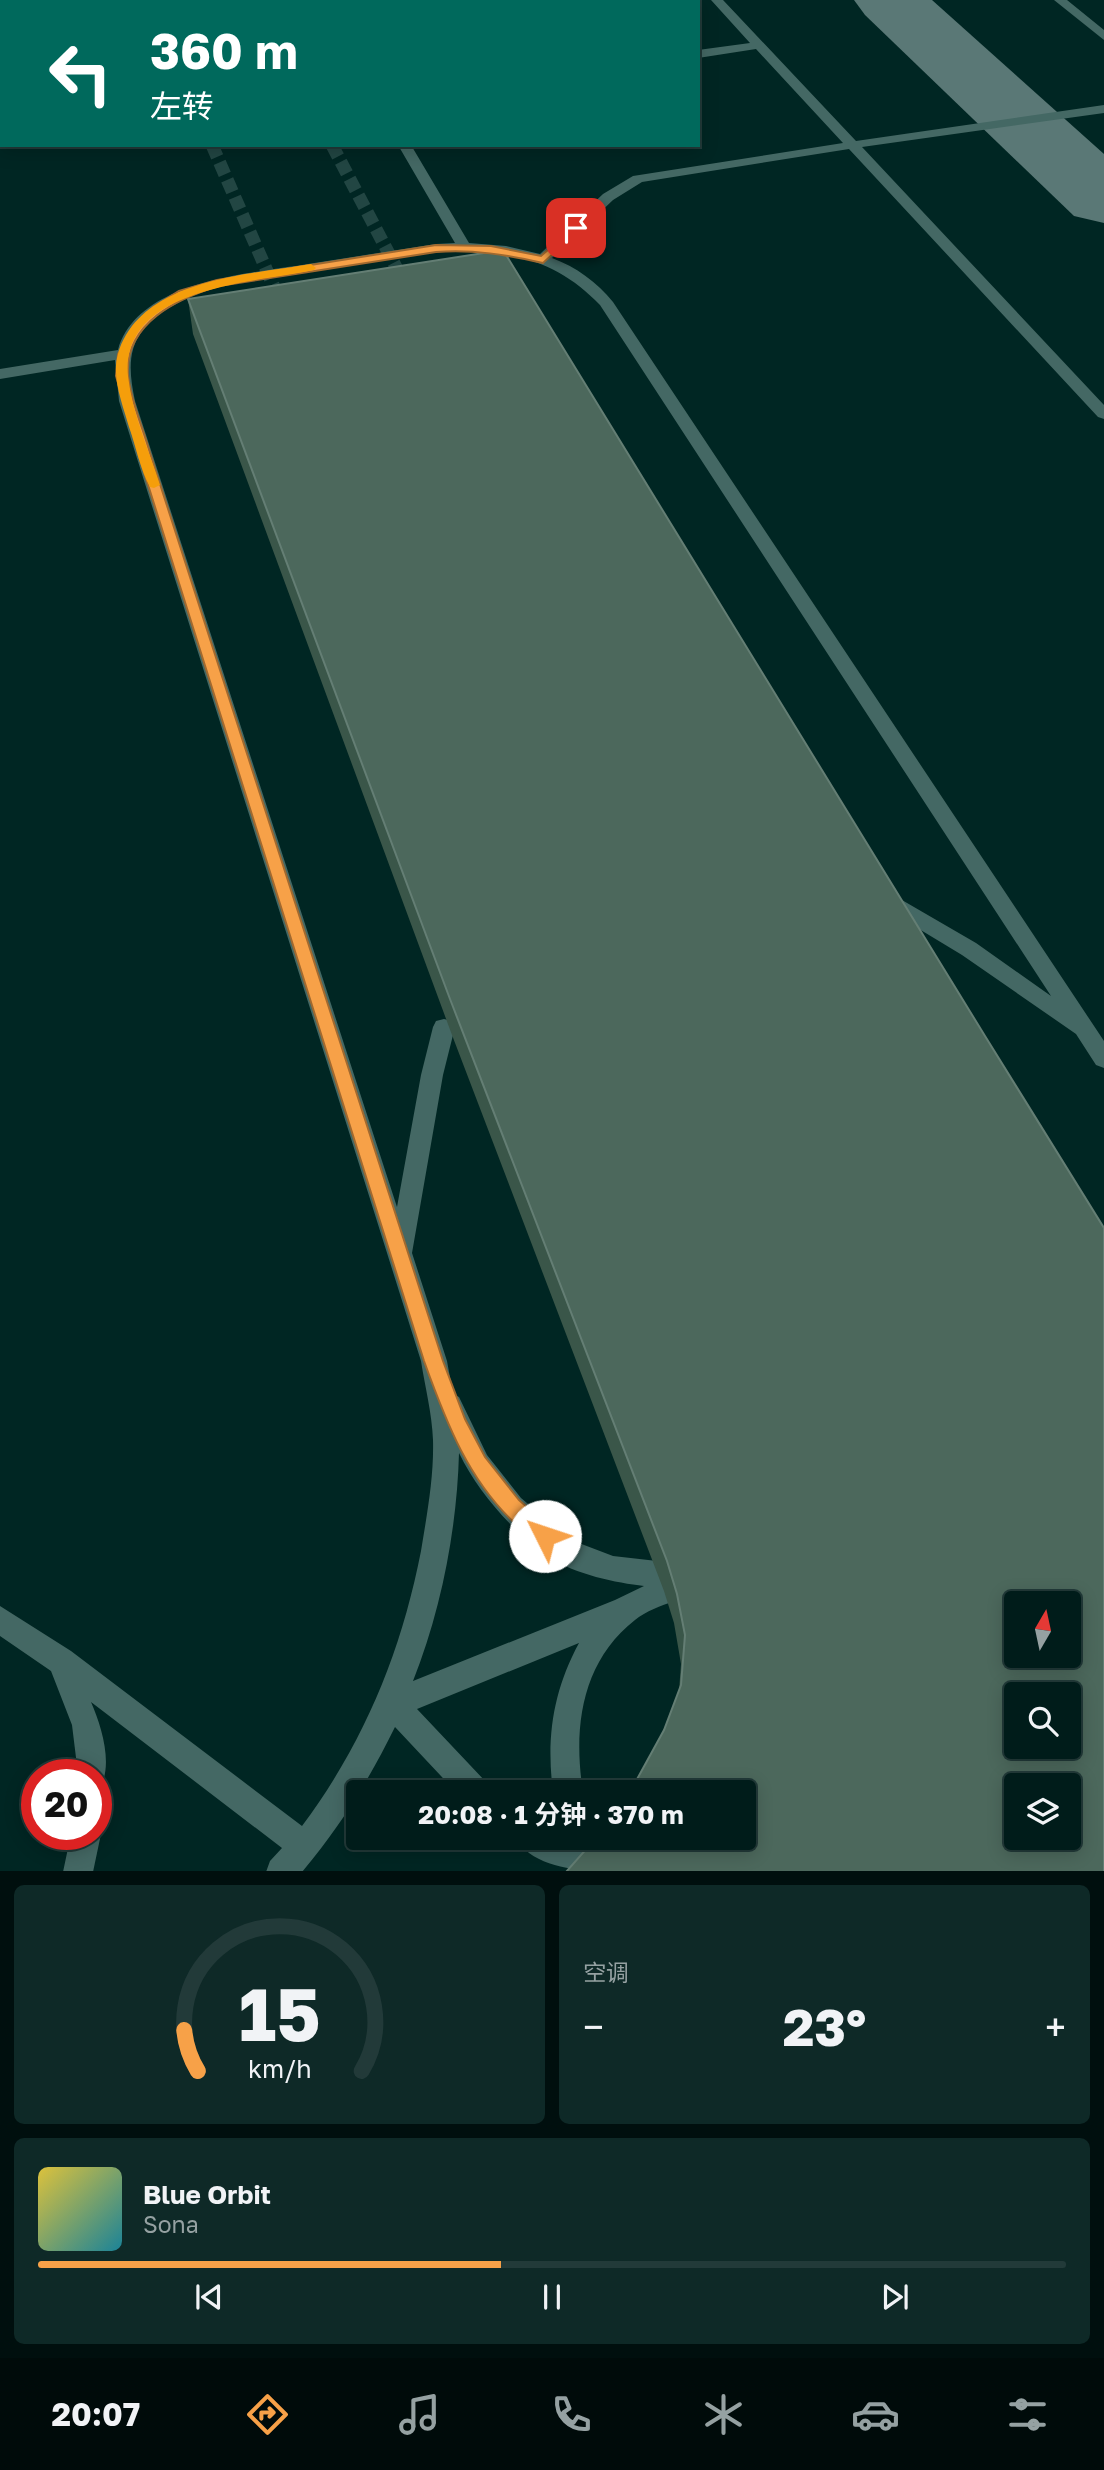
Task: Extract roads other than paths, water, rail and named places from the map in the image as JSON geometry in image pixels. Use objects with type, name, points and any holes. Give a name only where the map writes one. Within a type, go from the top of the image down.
[{"type":"lane","points":[[716,0],[1104,414]]},
{"type":"lane","points":[[1060,0],[1104,36]]},
{"type":"lane","points":[[700,54],[759,46]]},
{"type":"lane","points":[[543,260],[608,197],[638,179],[1104,109]]},
{"type":"lane","points":[[405,147],[464,247]]},
{"type":"lane","points":[[565,1780],[563,1769],[564,1717],[577,1676],[594,1643],[625,1611],[660,1583],[562,1550],[512,1507],[478,1464],[456,1422],[434,1361],[127,401],[122,376],[123,354],[136,329],[157,309],[183,293],[217,283],[407,251],[464,247],[503,251],[543,260],[574,272],[591,285],[606,302],[1103,1055]]},
{"type":"lane","points":[[0,374],[123,354]]},
{"type":"lane","points":[[865,888],[969,949],[1087,1033]]},
{"type":"lane","points":[[400,1255],[430,1088],[444,1027]]},
{"type":"lane","points":[[281,1871],[305,1847],[356,1775],[393,1704],[417,1630],[432,1569],[443,1496],[445,1426],[434,1361]]},
{"type":"lane","points":[[393,1704],[625,1611]]},
{"type":"lane","points":[[0,1620],[61,1661],[305,1847]]},
{"type":"lane","points":[[61,1661],[86,1725],[90,1759]]},
{"type":"lane","points":[[393,1704],[465,1780]]},
{"type":"lane","points":[[78,1871],[83,1850]]},
{"type":"lane","points":[[552,1850],[586,1871]]},
{"type":"lane","points":[[582,1850],[586,1871]]},
{"type":"tunnel","points":[[213,147],[284,310]]},
{"type":"tunnel","points":[[333,147],[409,292]]}]
